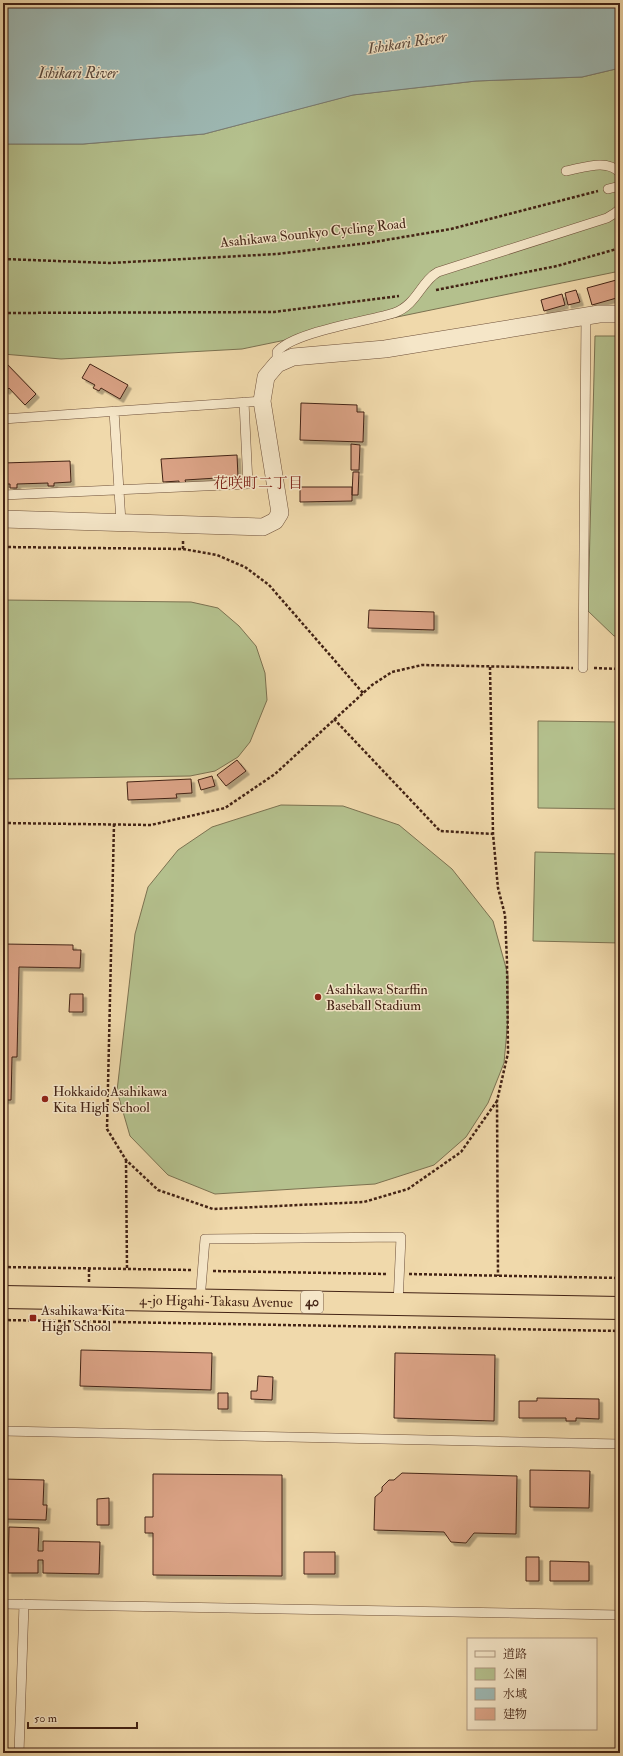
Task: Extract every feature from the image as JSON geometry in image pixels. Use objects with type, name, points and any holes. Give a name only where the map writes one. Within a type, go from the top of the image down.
[{"type":"highway","name":"4-jo Higahi-Takasu Avenue","points":[[3,1297],[620,1308]]},
{"type":"street","points":[[3,519],[263,527],[274,521],[280,513],[262,401],[266,377],[277,364],[293,357],[386,349],[599,314],[620,314]]},
{"type":"lane","points":[[566,171],[601,164],[615,168],[620,173]]},
{"type":"lane","points":[[608,189],[620,186]]},
{"type":"lane","points":[[277,364],[277,352],[291,341],[329,329],[395,312],[406,306],[419,293],[430,277],[438,272],[607,218],[615,214],[620,208]]},
{"type":"lane","points":[[583,668],[586,316]]},
{"type":"lane","points":[[3,419],[262,401]]},
{"type":"lane","points":[[3,495],[248,484],[244,402]]},
{"type":"lane","points":[[114,411],[120,489],[120,522]]},
{"type":"lane","points":[[200,1300],[205,1239],[401,1237],[398,1304]]},
{"type":"lane","points":[[3,1431],[620,1444]]},
{"type":"lane","points":[[3,1604],[620,1615]]},
{"type":"lane","points":[[19,1753],[24,1604]]},
{"type":"path","name":"Asahikawa Sounkyo Cycling Road","points":[[3,259],[125,263],[277,254],[361,244],[451,229],[608,189]]},
{"type":"path","points":[[3,313],[274,312],[419,293],[557,266],[620,248]]},
{"type":"path","points":[[3,547],[183,549],[217,555],[245,567],[269,585],[363,693]]},
{"type":"path","points":[[3,824],[151,825],[225,808],[275,774],[372,685],[392,672],[422,665],[620,669]]},
{"type":"path","points":[[490,667],[493,834],[498,888],[505,915],[507,962],[508,1053],[497,1101],[498,1276]]},
{"type":"path","points":[[334,719],[440,830],[493,834]]},
{"type":"path","points":[[114,824],[107,1129],[126,1160],[158,1190],[213,1209],[364,1202],[408,1189],[461,1152],[497,1101]]},
{"type":"path","points":[[126,1160],[127,1269]]},
{"type":"path","points":[[3,1267],[198,1270]]},
{"type":"path","points":[[206,1271],[395,1274]]},
{"type":"path","points":[[403,1274],[620,1278]]},
{"type":"path","points":[[3,1320],[620,1331]]},
{"type":"green space","points":[[620,68],[620,271],[242,349],[61,359],[3,354],[3,144],[83,144],[204,134],[352,95],[476,81],[582,77]]},
{"type":"green space","points":[[595,336],[620,336],[620,636],[614,636],[588,611]]},
{"type":"green space","points":[[3,600],[191,602],[218,608],[239,626],[256,646],[265,673],[267,700],[250,742],[238,757],[215,771],[190,776],[3,779]]},
{"type":"green space","points":[[538,721],[620,722],[620,809],[538,808]]},
{"type":"green space","name":"Asahikawa Starffin Baseball Stadium","points":[[281,805],[343,806],[399,825],[452,869],[493,921],[508,975],[508,1019],[504,1063],[488,1103],[466,1137],[434,1165],[375,1184],[215,1194],[168,1175],[130,1136],[117,1091],[135,934],[148,887],[178,850],[212,827]]},
{"type":"green space","points":[[535,852],[620,854],[620,943],[533,941]]},
{"type":"water","name":"Ishikari River","points":[[3,3],[620,3],[620,68],[582,77],[476,81],[353,95],[204,134],[83,144],[3,144]]},
{"type":"building","points":[[620,279],[620,297],[592,305],[587,288]]},
{"type":"building","points":[[576,290],[580,302],[568,305],[565,293]]},
{"type":"building","points":[[562,294],[565,305],[544,311],[541,300]]},
{"type":"building","points":[[3,360],[36,394],[25,405],[9,388],[6,391],[3,388],[5,384],[3,382]]},
{"type":"building","points":[[90,364],[128,385],[120,399],[101,388],[99,391],[93,388],[95,385],[82,378]]},
{"type":"building","points":[[301,403],[357,405],[357,412],[364,412],[363,442],[300,440]]},
{"type":"building","points":[[351,444],[360,445],[359,470],[351,470]]},
{"type":"building","points":[[237,455],[238,477],[224,478],[224,481],[217,481],[217,478],[185,480],[186,483],[179,483],[179,481],[163,482],[161,459]]},
{"type":"building","points":[[70,461],[71,482],[54,483],[54,486],[48,486],[48,483],[17,484],[17,488],[10,488],[10,484],[3,484],[3,463]]},
{"type":"building","points":[[353,472],[359,472],[358,495],[352,495]]},
{"type":"building","points":[[300,487],[352,487],[352,501],[300,502]]},
{"type":"building","points":[[369,610],[434,612],[434,630],[368,628]]},
{"type":"building","points":[[237,760],[246,771],[226,786],[217,775]]},
{"type":"building","points":[[212,776],[215,786],[201,790],[198,780]]},
{"type":"building","points":[[191,779],[192,793],[176,794],[177,798],[128,800],[127,782]]},
{"type":"building","name":"Hokkaido Asahikawa Kita High School","points":[[3,944],[73,945],[73,950],[81,950],[80,968],[19,967],[17,1057],[12,1057],[11,1100],[3,1100]]},
{"type":"building","points":[[70,994],[83,994],[83,1012],[69,1012]]},
{"type":"building","points":[[81,1350],[212,1353],[211,1390],[80,1386]]},
{"type":"building","points":[[395,1353],[495,1355],[494,1421],[394,1418]]},
{"type":"building","points":[[258,1376],[273,1377],[272,1400],[251,1399],[251,1391],[257,1391]]},
{"type":"building","points":[[218,1393],[228,1393],[228,1409],[218,1409]]},
{"type":"building","points":[[537,1398],[599,1399],[599,1419],[576,1418],[576,1421],[566,1421],[566,1418],[519,1418],[519,1401],[537,1401]]},
{"type":"building","points":[[530,1470],[590,1471],[589,1508],[530,1507]]},
{"type":"building","points":[[402,1473],[517,1476],[516,1534],[474,1533],[466,1543],[451,1542],[444,1532],[374,1530],[375,1497],[382,1491],[382,1487],[389,1480],[394,1480]]},
{"type":"building","points":[[153,1474],[282,1475],[282,1576],[153,1575],[153,1533],[145,1533],[145,1517],[153,1517]]},
{"type":"building","points":[[3,1479],[44,1480],[43,1505],[47,1505],[46,1520],[3,1519]]},
{"type":"building","points":[[109,1498],[109,1525],[97,1525],[97,1499]]},
{"type":"building","points":[[9,1527],[39,1528],[38,1551],[43,1551],[43,1541],[100,1542],[99,1574],[43,1573],[43,1560],[38,1560],[38,1573],[8,1573]]},
{"type":"building","points":[[304,1552],[335,1552],[335,1574],[304,1574]]},
{"type":"building","points":[[526,1557],[539,1557],[539,1581],[526,1581]]},
{"type":"building","points":[[550,1561],[589,1562],[589,1581],[550,1581]]},
{"type":"building","points":[[73,1749],[302,1752],[302,1753],[73,1753]]},
{"type":"place","name":"Asahikawa Starffin Baseball Stadium","points":[[318,997]]},
{"type":"place","name":"Hokkaido Asahikawa Kita High School","points":[[45,1099]]},
{"type":"place","name":"Asahikawa Kita High School","points":[[33,1318]]},
{"type":"district","name":"花咲町二丁目","points":[[258,483]]}]
